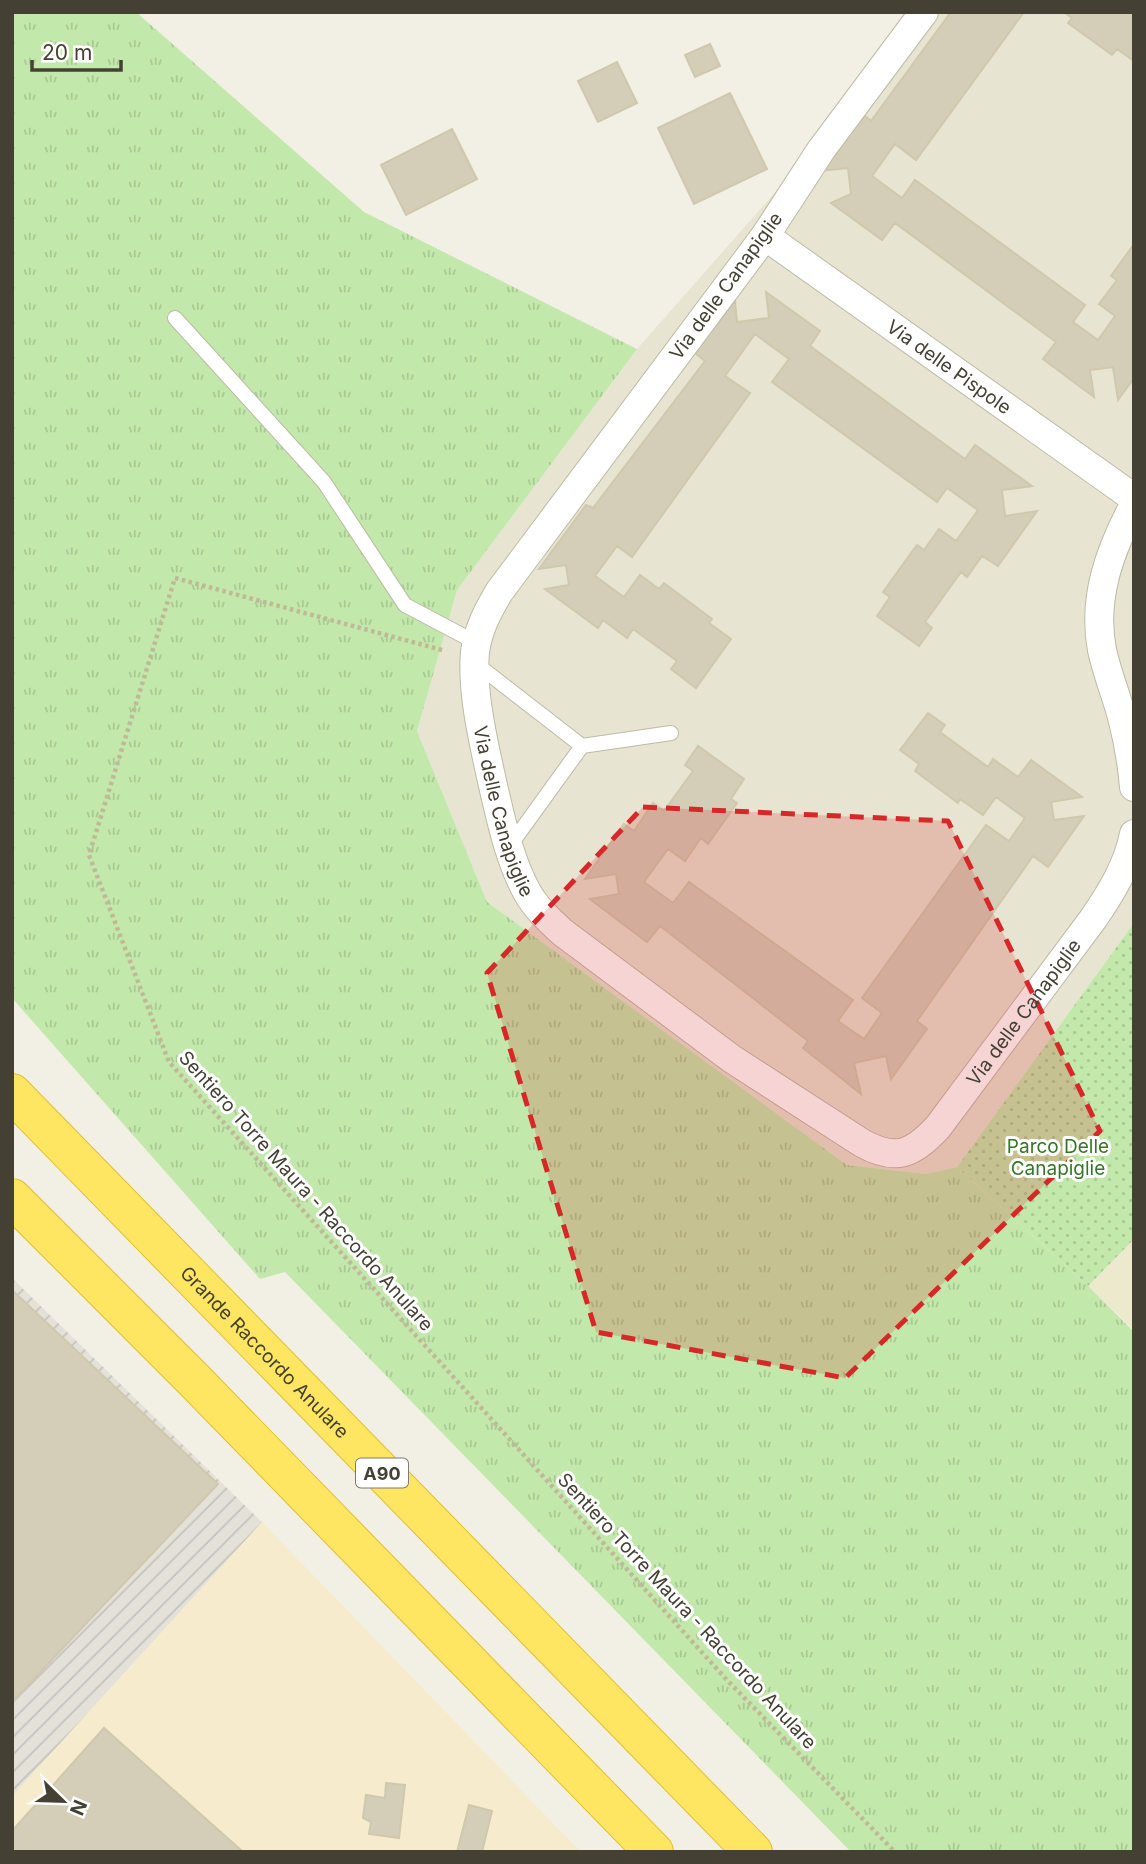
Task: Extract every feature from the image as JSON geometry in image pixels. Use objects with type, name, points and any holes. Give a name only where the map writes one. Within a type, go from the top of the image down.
[{"type":"highway","name":"Grande Raccordo Anulare","points":[[12,1093],[753,1852]]},
{"type":"highway","points":[[12,1198],[183,1369],[654,1852]]},
{"type":"street","name":"Via delle Canapiglie","points":[[924,12],[821,150],[765,236],[499,592],[482,624],[476,653],[477,691],[483,738],[509,847],[532,901],[562,932],[732,1059],[862,1143],[875,1150],[897,1154],[921,1144],[938,1126],[1093,919],[1127,861],[1134,834]]},
{"type":"street","name":"Via delle Pispole","points":[[765,236],[1134,498]]},
{"type":"street","points":[[1134,505],[1111,554],[1099,603],[1102,651],[1122,719],[1134,787]]},
{"type":"lane","points":[[175,318],[324,482],[405,605],[476,653],[582,746]]},
{"type":"lane","points":[[509,847],[582,746],[671,733]]},
{"type":"path","name":"Sentiero Torre Maura - Raccordo Anulare","points":[[476,653],[440,651],[175,578],[89,855],[169,1062],[726,1679],[895,1852]]},
{"type":"highlighted area","points":[[643,807],[948,821],[1100,1131],[845,1378],[596,1332],[487,973]]},
{"type":"shaded area","points":[[934,12],[1134,12],[1134,923],[957,1167],[926,1174],[847,1165],[487,902],[417,731],[457,590],[637,349]]},
{"type":"shaded area","points":[[1134,1239],[1134,1330],[1088,1286]]},
{"type":"shaded area","points":[[12,1278],[262,1522],[12,1796]]},
{"type":"shaded area","points":[[262,1522],[581,1852],[12,1852],[12,1796]]},
{"type":"green space","points":[[12,12],[136,12],[364,212],[637,349],[457,590],[417,731],[487,902],[847,1165],[926,1174],[957,1167],[1088,1286],[1134,1332],[1134,1852],[851,1852],[285,1272],[260,1279],[12,998]]},
{"type":"green space","name":"Parco Delle Canapiglie","points":[[1134,923],[1134,1239],[1088,1286],[957,1167]]},
{"type":"building","points":[[951,12],[1024,12],[916,160],[895,144],[872,176],[902,198],[915,180],[1085,305],[1073,322],[1098,340],[1115,316],[1099,304],[1117,280],[1111,276],[1134,244],[1134,378],[1118,400],[1113,367],[1090,370],[1094,397],[1043,359],[1056,342],[895,223],[882,240],[831,203],[851,194],[848,168],[819,171],[862,113],[871,121]]},
{"type":"building","points":[[1064,12],[1134,12],[1134,61],[1117,49],[1112,55],[1068,23],[1072,18]]},
{"type":"building","points":[[710,44],[720,66],[695,77],[685,55]]},
{"type":"building","points":[[617,62],[637,103],[598,122],[578,81]]},
{"type":"building","points":[[730,93],[767,169],[694,204],[658,128]]},
{"type":"building","points":[[452,129],[477,179],[406,215],[381,165]]},
{"type":"building","points":[[766,292],[820,331],[810,346],[965,459],[975,445],[1032,486],[1002,490],[1005,516],[1037,511],[998,566],[982,556],[967,577],[961,572],[925,622],[932,628],[919,646],[877,616],[890,597],[883,592],[917,545],[924,550],[939,529],[956,541],[978,510],[947,488],[937,502],[772,382],[789,359],[755,334],[725,376],[750,393],[632,557],[617,546],[595,576],[624,597],[640,575],[659,589],[664,583],[712,619],[709,623],[731,639],[696,688],[671,669],[677,661],[633,629],[627,638],[603,620],[598,628],[545,589],[569,585],[566,565],[539,569],[586,505],[593,508],[705,361],[695,353],[735,301],[737,322],[769,318]]},
{"type":"building","points":[[928,713],[945,725],[940,732],[988,767],[993,759],[1018,777],[1031,760],[1082,797],[1051,802],[1054,820],[1084,816],[1048,867],[1033,856],[917,1021],[927,1029],[891,1079],[886,1056],[854,1063],[861,1094],[803,1048],[808,1041],[660,926],[647,942],[590,899],[619,894],[616,874],[585,879],[624,824],[634,831],[653,803],[664,811],[693,771],[685,765],[698,746],[744,779],[731,799],[737,803],[708,844],[701,838],[685,861],[668,849],[644,882],[673,903],[689,882],[853,1000],[838,1021],[864,1039],[882,1013],[862,998],[986,825],[1009,841],[1025,818],[996,797],[983,815],[960,799],[958,803],[915,771],[919,764],[900,750]]},
{"type":"building","points":[[12,1290],[218,1484],[12,1702]]},
{"type":"building","points":[[104,1728],[242,1852],[12,1852],[12,1831]]},
{"type":"building","points":[[386,1783],[405,1785],[399,1838],[369,1834],[371,1822],[363,1818],[366,1795],[385,1798]]},
{"type":"building","points":[[469,1805],[492,1811],[482,1852],[457,1852]]}]
